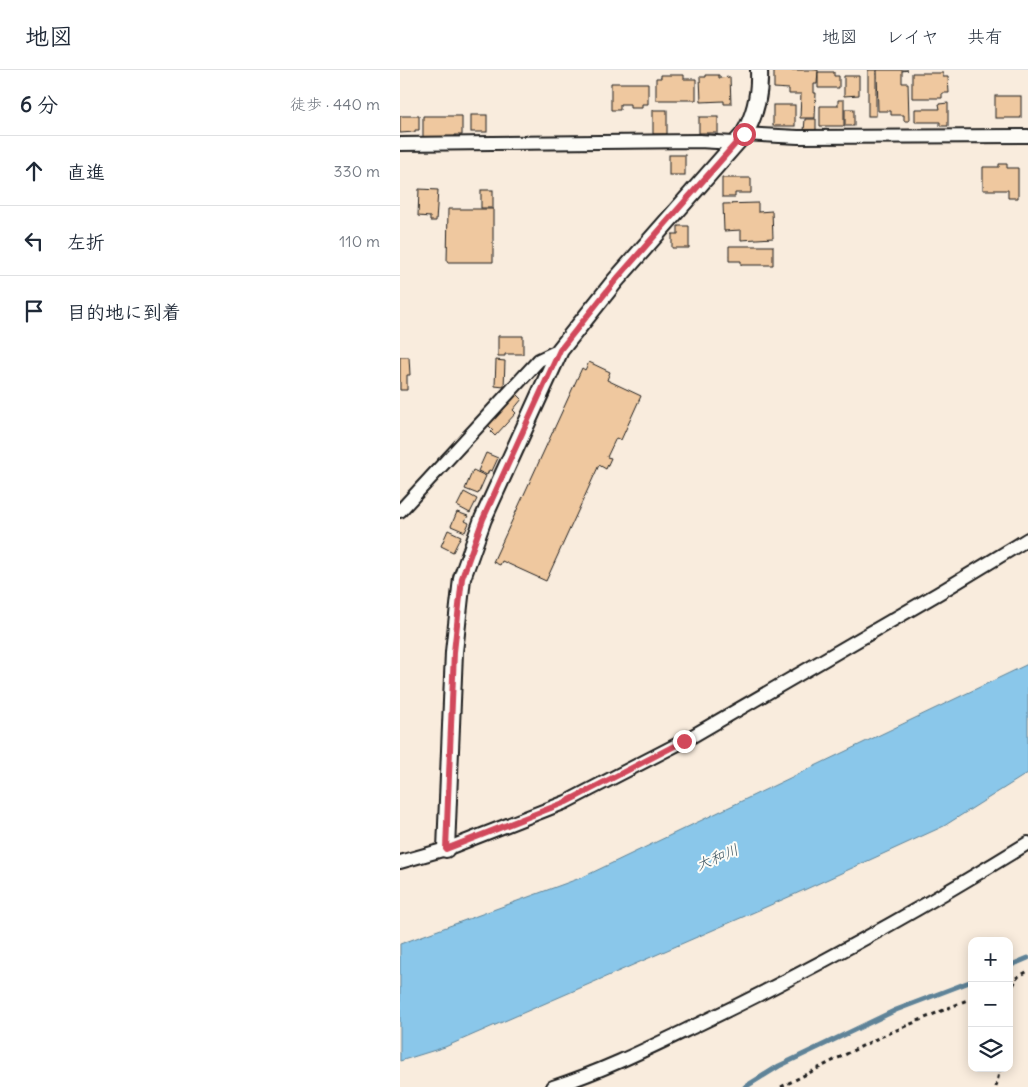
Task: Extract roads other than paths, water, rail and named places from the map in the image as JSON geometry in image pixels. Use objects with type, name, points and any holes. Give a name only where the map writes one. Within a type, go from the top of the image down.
[{"type":"street","points":[[446,849],[454,652],[462,578],[483,519],[560,350],[615,281],[739,138],[753,115],[757,100],[759,70]]},
{"type":"street","points":[[400,144],[689,141],[798,137],[1028,136]]},
{"type":"street","points":[[400,511],[539,360],[560,350]]},
{"type":"street","points":[[400,862],[446,849],[566,802],[684,741],[939,593],[1028,538]]},
{"type":"street","points":[[553,1087],[608,1067],[728,1010],[832,957],[958,886],[1028,843]]},
{"type":"water","name":"大和川","points":[[1028,664],[1028,773],[944,826],[791,896],[445,1047],[400,1061],[400,944],[583,877]]},
{"type":"waterway","points":[[1013,964],[1028,958]]},
{"type":"waterway","points":[[745,1087],[779,1066],[896,1010],[969,982]]}]
